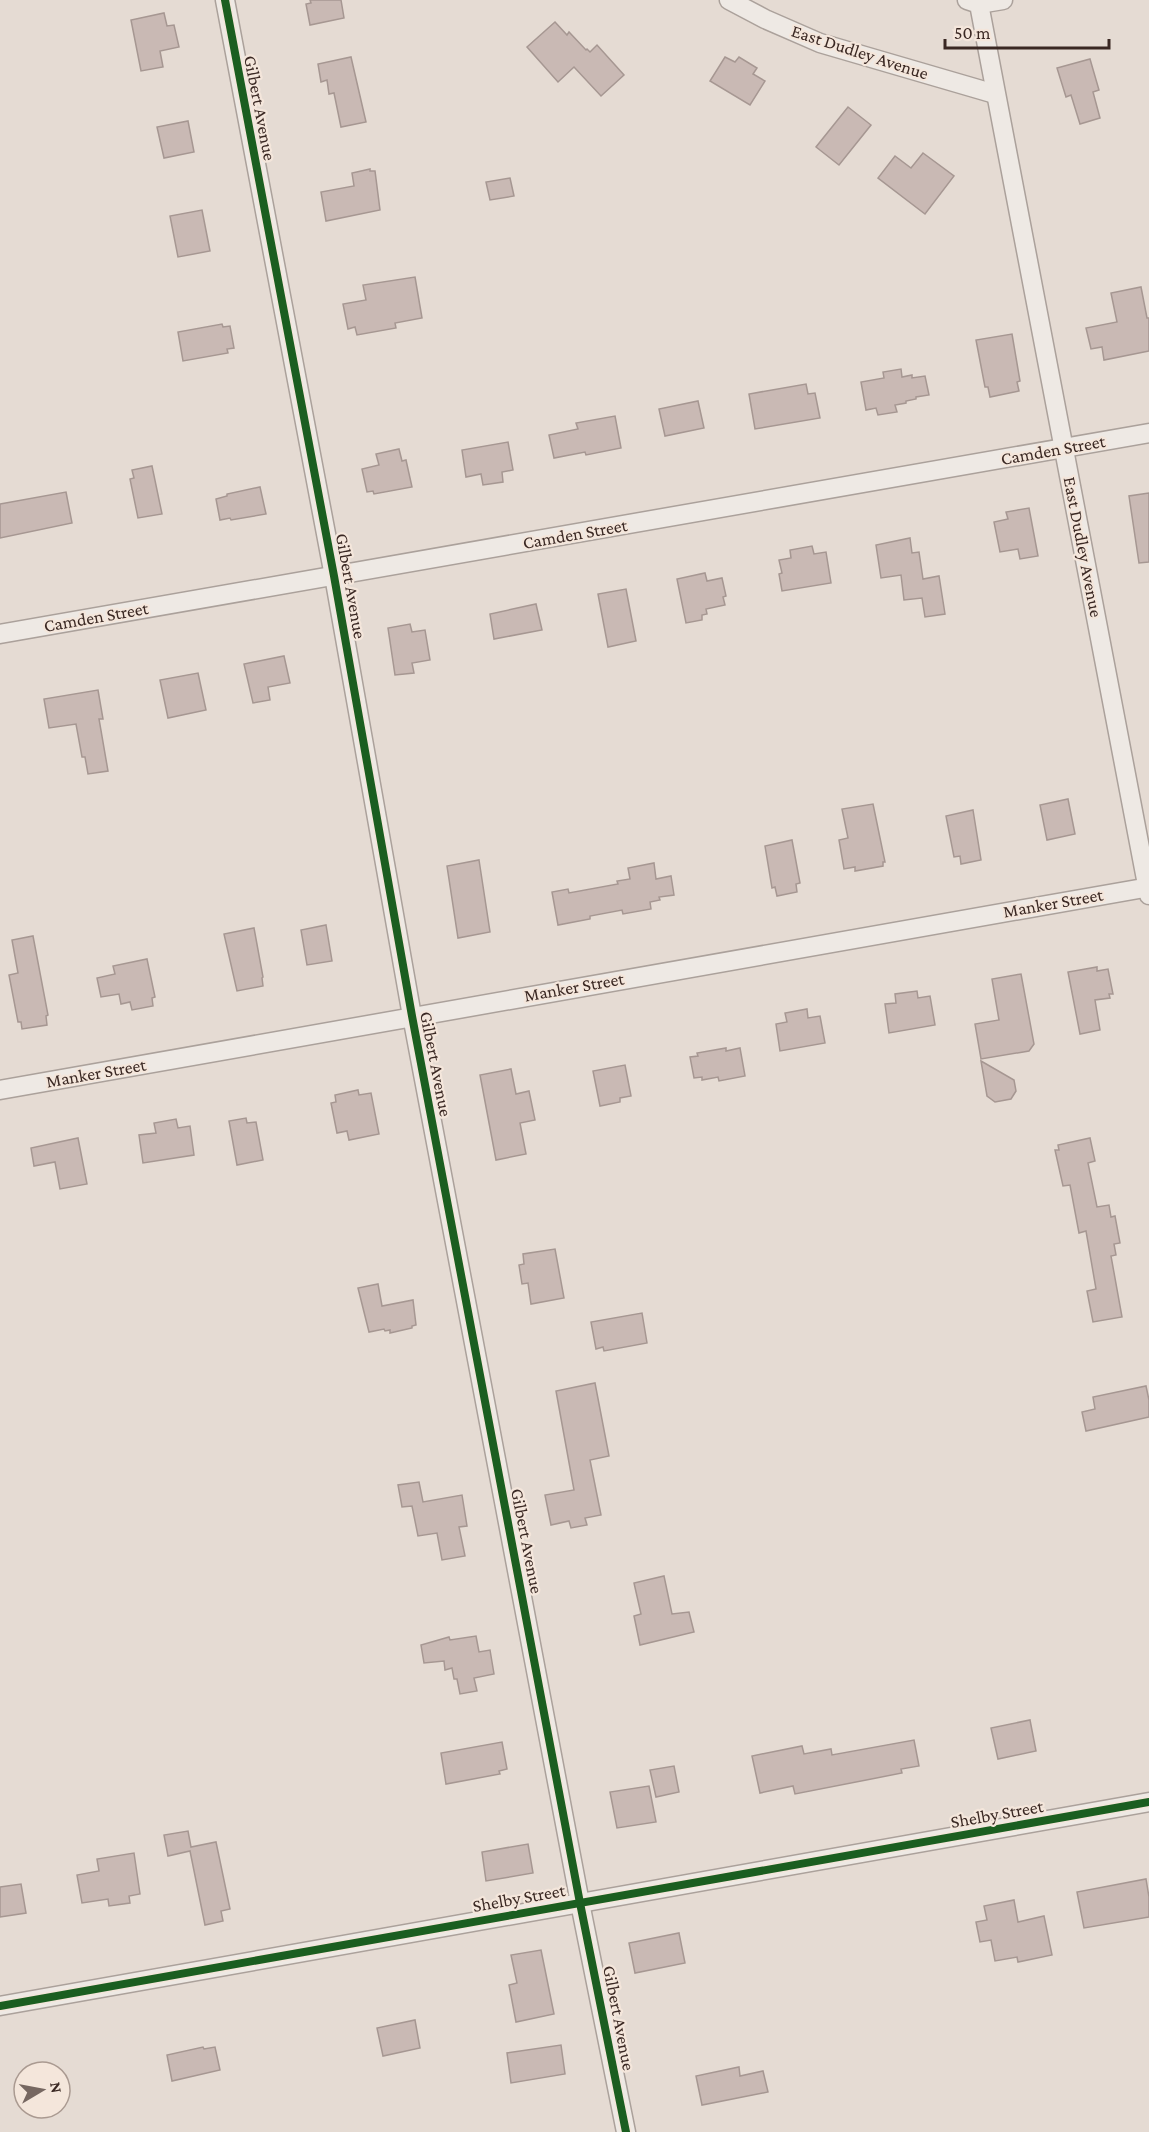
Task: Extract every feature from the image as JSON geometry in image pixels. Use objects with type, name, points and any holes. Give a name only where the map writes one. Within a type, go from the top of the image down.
[{"type":"street","name":"Gilbert Avenue","points":[[225,0],[334,576],[412,1016],[580,1903],[626,2132]]},
{"type":"street","name":"East Dudley Avenue","points":[[729,0],[820,43],[995,93]]},
{"type":"street","points":[[973,2],[1004,0]]},
{"type":"street","name":"East Dudley Avenue","points":[[973,2],[995,93],[1148,889]]},
{"type":"street","name":"Camden Street","points":[[0,634],[1149,433]]},
{"type":"street","name":"Manker Street","points":[[0,1090],[412,1016],[1148,889]]},
{"type":"street","name":"Shelby Street","points":[[0,2006],[1149,1802]]},
{"type":"building","points":[[310,0],[341,0],[344,18],[310,25],[306,4],[311,3]]},
{"type":"building","points":[[164,13],[167,26],[174,25],[179,47],[160,51],[163,67],[141,71],[131,20]]},
{"type":"building","points":[[555,22],[567,35],[569,32],[586,50],[590,52],[597,45],[624,75],[601,96],[574,67],[558,82],[527,47]]},
{"type":"building","points":[[351,57],[366,122],[341,127],[334,93],[329,94],[327,80],[321,82],[318,64]]},
{"type":"building","points":[[725,57],[735,62],[739,57],[757,68],[753,74],[765,81],[750,105],[710,81]]},
{"type":"building","points":[[1090,59],[1099,90],[1093,92],[1100,118],[1080,124],[1071,95],[1066,97],[1057,68]]},
{"type":"building","points":[[848,107],[871,125],[839,165],[816,147]]},
{"type":"building","points":[[188,121],[194,152],[164,158],[157,127]]},
{"type":"building","points":[[923,153],[954,176],[925,214],[878,178],[895,156],[911,168]]},
{"type":"building","points":[[370,169],[370,171],[375,171],[380,210],[326,221],[321,192],[354,186],[352,173]]},
{"type":"building","points":[[510,178],[514,196],[490,200],[486,182]]},
{"type":"building","points":[[202,210],[210,251],[178,257],[170,216]]},
{"type":"building","points":[[415,277],[422,318],[395,323],[396,328],[357,335],[355,327],[348,329],[343,304],[366,300],[363,285]]},
{"type":"building","points":[[1141,287],[1147,318],[1149,318],[1149,351],[1104,360],[1102,347],[1091,349],[1086,328],[1117,322],[1111,293]]},
{"type":"building","points":[[222,324],[223,327],[230,326],[234,348],[227,349],[228,353],[183,361],[178,332]]},
{"type":"building","points":[[1012,334],[1020,381],[1017,382],[1019,391],[990,397],[988,387],[985,387],[976,340]]},
{"type":"building","points":[[901,369],[902,377],[925,376],[929,395],[895,405],[897,412],[878,415],[876,408],[866,410],[861,382],[884,378],[883,372]]},
{"type":"building","points":[[806,384],[808,394],[815,393],[820,418],[755,429],[749,394]]},
{"type":"building","points":[[698,401],[704,428],[665,436],[659,409]]},
{"type":"building","points":[[615,416],[621,448],[554,458],[549,435],[578,429],[576,423]]},
{"type":"building","points":[[508,442],[513,470],[502,472],[503,482],[483,485],[481,474],[466,477],[462,450]]},
{"type":"building","points":[[399,449],[402,461],[406,460],[412,487],[374,494],[373,491],[367,492],[362,469],[379,465],[376,454]]},
{"type":"building","points":[[152,466],[162,514],[138,518],[130,479],[134,478],[132,470]]},
{"type":"building","points":[[260,487],[266,514],[220,520],[216,499],[227,496],[227,494]]},
{"type":"building","points":[[66,492],[72,523],[0,538],[0,504]]},
{"type":"building","points":[[1149,493],[1149,562],[1139,563],[1129,496]]},
{"type":"building","points":[[1029,508],[1038,556],[1020,559],[1018,549],[1000,552],[994,522],[1008,519],[1006,512]]},
{"type":"building","points":[[910,538],[912,553],[919,552],[923,579],[939,576],[945,614],[925,617],[922,598],[904,600],[901,575],[881,578],[876,545]]},
{"type":"building","points":[[812,546],[814,554],[826,552],[831,583],[782,591],[779,560],[791,558],[790,550]]},
{"type":"building","points":[[705,573],[707,581],[722,578],[726,596],[723,597],[725,605],[706,609],[707,614],[702,615],[702,620],[686,623],[677,579]]},
{"type":"building","points":[[626,589],[636,641],[608,647],[598,594]]},
{"type":"building","points":[[536,604],[542,630],[494,639],[490,614]]},
{"type":"building","points":[[410,624],[412,632],[425,630],[430,660],[412,663],[414,673],[395,675],[388,628]]},
{"type":"building","points":[[284,656],[290,683],[268,687],[270,700],[253,703],[244,664]]},
{"type":"building","points":[[198,673],[206,710],[168,718],[160,680]]},
{"type":"building","points":[[98,690],[103,719],[99,719],[108,771],[88,774],[85,757],[82,757],[76,724],[49,728],[44,699]]},
{"type":"building","points":[[1068,799],[1075,834],[1047,840],[1040,805]]},
{"type":"building","points":[[873,804],[885,862],[883,866],[855,871],[855,867],[844,869],[839,840],[848,838],[842,809]]},
{"type":"building","points":[[973,810],[981,860],[961,864],[960,856],[954,857],[946,816]]},
{"type":"building","points":[[792,840],[800,883],[796,884],[797,892],[777,896],[775,887],[772,888],[765,846]]},
{"type":"building","points":[[479,860],[490,932],[458,938],[447,866]]},
{"type":"building","points":[[654,863],[656,879],[671,876],[674,895],[659,897],[660,900],[650,902],[651,909],[623,914],[622,910],[558,925],[552,892],[568,889],[569,893],[618,884],[617,881],[630,879],[628,868]]},
{"type":"building","points":[[326,925],[332,961],[307,965],[301,930]]},
{"type":"building","points":[[254,928],[263,986],[237,991],[224,934]]},
{"type":"building","points":[[33,936],[48,1015],[46,1016],[47,1025],[22,1029],[21,1022],[18,1022],[9,975],[18,973],[12,940]]},
{"type":"building","points":[[147,959],[155,997],[152,998],[153,1006],[132,1010],[130,1002],[121,1004],[119,994],[101,997],[97,978],[115,974],[113,966]]},
{"type":"building","points":[[1097,967],[1097,971],[1108,969],[1113,994],[1109,994],[1110,998],[1095,1000],[1100,1030],[1080,1034],[1068,972]]},
{"type":"building","points":[[1021,974],[1034,1044],[1029,1051],[981,1059],[975,1024],[999,1020],[992,979]]},
{"type":"building","points":[[917,991],[918,998],[930,996],[935,1025],[889,1033],[885,1004],[896,1003],[895,994]]},
{"type":"building","points":[[807,1009],[808,1018],[820,1016],[825,1043],[780,1051],[776,1024],[787,1022],[785,1013]]},
{"type":"building","points":[[726,1048],[726,1051],[740,1048],[745,1076],[719,1081],[718,1077],[702,1080],[702,1077],[694,1078],[690,1057],[698,1056],[697,1053]]},
{"type":"building","points":[[981,1061],[1014,1080],[1016,1091],[1011,1099],[995,1102],[987,1096]]},
{"type":"building","points":[[625,1065],[631,1096],[620,1098],[620,1102],[600,1106],[593,1071]]},
{"type":"building","points":[[511,1069],[516,1094],[529,1091],[535,1120],[520,1123],[526,1154],[496,1160],[480,1075]]},
{"type":"building","points":[[358,1090],[359,1095],[371,1093],[379,1134],[349,1140],[347,1131],[337,1133],[331,1103],[336,1102],[335,1095]]},
{"type":"building","points":[[246,1118],[247,1123],[256,1122],[263,1160],[237,1165],[229,1121]]},
{"type":"building","points":[[176,1119],[178,1128],[190,1126],[194,1155],[143,1163],[139,1135],[156,1133],[154,1123]]},
{"type":"building","points":[[78,1138],[87,1184],[60,1189],[55,1162],[34,1166],[31,1148]]},
{"type":"building","points":[[1090,1138],[1095,1161],[1088,1163],[1097,1207],[1109,1205],[1111,1217],[1115,1216],[1120,1243],[1114,1244],[1116,1255],[1111,1256],[1122,1317],[1093,1322],[1087,1291],[1096,1289],[1086,1231],[1079,1233],[1070,1185],[1063,1186],[1055,1150],[1059,1150],[1058,1145]]},
{"type":"building","points":[[555,1249],[564,1298],[531,1304],[528,1283],[522,1284],[519,1265],[524,1264],[523,1254]]},
{"type":"building","points":[[378,1284],[382,1306],[413,1300],[416,1325],[390,1333],[390,1330],[385,1331],[384,1329],[369,1332],[358,1288]]},
{"type":"building","points":[[642,1313],[647,1343],[604,1351],[603,1347],[596,1349],[591,1322]]},
{"type":"building","points":[[595,1383],[609,1456],[590,1460],[601,1515],[585,1518],[587,1525],[571,1528],[569,1521],[551,1525],[545,1495],[574,1490],[556,1391]]},
{"type":"building","points":[[1146,1386],[1149,1417],[1086,1431],[1082,1412],[1095,1409],[1093,1397]]},
{"type":"building","points":[[419,1482],[423,1502],[462,1495],[467,1526],[459,1527],[465,1556],[442,1560],[437,1533],[418,1536],[412,1506],[402,1507],[398,1485]]},
{"type":"building","points":[[664,1576],[672,1614],[689,1612],[694,1632],[640,1645],[634,1616],[641,1614],[634,1583]]},
{"type":"building","points":[[476,1636],[479,1652],[490,1650],[494,1674],[474,1678],[477,1691],[460,1694],[452,1668],[445,1670],[444,1661],[424,1663],[421,1645],[449,1637],[450,1640]]},
{"type":"building","points":[[1030,1720],[1036,1751],[998,1759],[991,1728]]},
{"type":"building","points":[[914,1740],[919,1766],[901,1769],[902,1773],[795,1794],[793,1786],[760,1793],[752,1756],[802,1746],[804,1754],[831,1749],[832,1755]]},
{"type":"building","points":[[502,1742],[507,1769],[499,1771],[500,1774],[446,1784],[441,1753]]},
{"type":"building","points":[[674,1766],[679,1792],[656,1797],[650,1770]]},
{"type":"building","points":[[649,1786],[656,1822],[617,1828],[610,1792]]},
{"type":"building","points":[[188,1831],[191,1847],[216,1842],[230,1909],[221,1911],[223,1921],[205,1925],[190,1851],[168,1856],[164,1835]]},
{"type":"building","points":[[528,1844],[533,1873],[486,1881],[482,1852]]},
{"type":"building","points":[[134,1853],[140,1894],[129,1896],[130,1903],[109,1906],[108,1899],[82,1903],[77,1875],[99,1871],[97,1859]]},
{"type":"building","points":[[1146,1879],[1149,1917],[1084,1928],[1077,1892]]},
{"type":"building","points":[[21,1884],[26,1913],[0,1917],[0,1887]]},
{"type":"building","points":[[1014,1900],[1018,1922],[1044,1916],[1052,1955],[1018,1962],[1017,1957],[995,1961],[991,1940],[980,1942],[976,1922],[987,1920],[984,1906]]},
{"type":"building","points":[[679,1933],[685,1963],[635,1973],[629,1943]]},
{"type":"building","points":[[541,1950],[554,2014],[516,2022],[509,1985],[517,1983],[511,1955]]},
{"type":"building","points":[[415,2020],[420,2048],[383,2056],[377,2028]]},
{"type":"building","points":[[561,2045],[565,2074],[511,2083],[507,2053]]},
{"type":"building","points":[[203,2047],[204,2049],[215,2047],[220,2070],[172,2081],[167,2055]]},
{"type":"building","points":[[739,2067],[740,2076],[763,2071],[768,2092],[702,2105],[696,2076]]},
{"type":"cycle path","points":[[225,0],[334,576],[412,1016],[580,1903],[626,2132]]},
{"type":"cycle path","points":[[0,2006],[1149,1802]]}]
